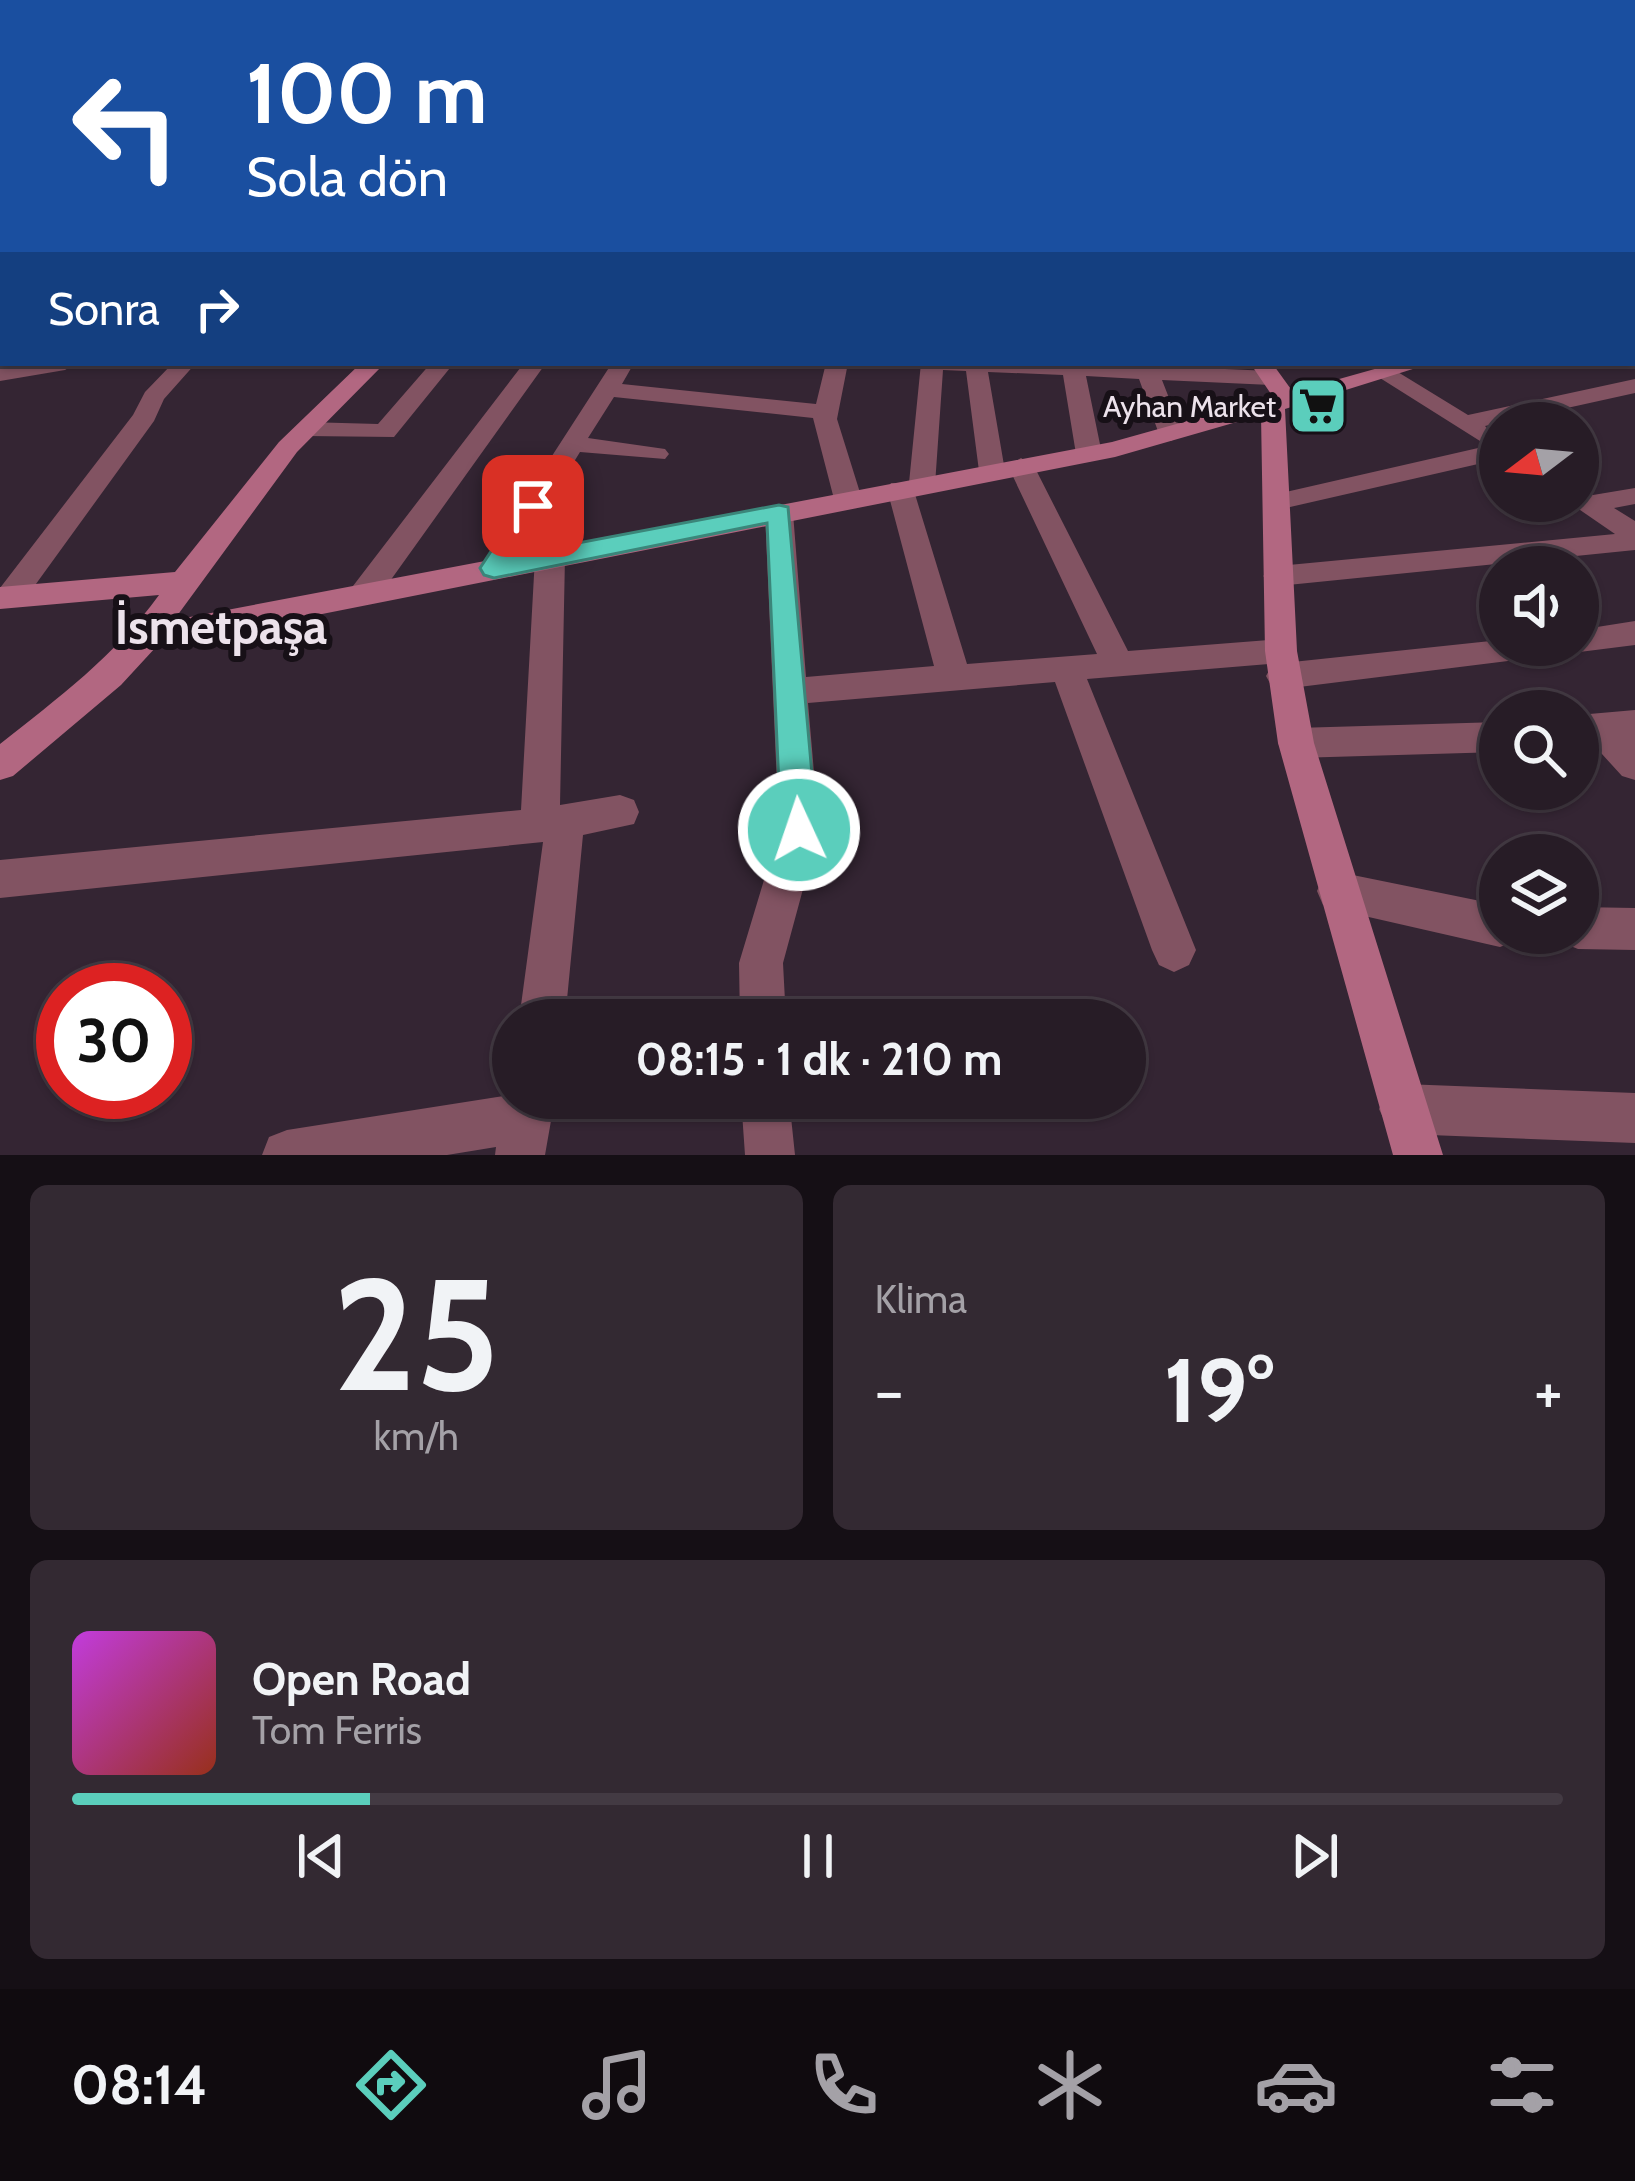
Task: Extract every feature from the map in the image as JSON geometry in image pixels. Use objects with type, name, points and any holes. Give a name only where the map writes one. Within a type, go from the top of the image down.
[{"type":"main road","points":[[0,765],[109,676],[146,637],[306,429],[371,366]]},
{"type":"main road","points":[[146,637],[1089,454],[1171,434],[1274,388],[1411,366]]},
{"type":"main road","points":[[1274,388],[1282,664],[1296,743],[1411,1132]]},
{"type":"main road","points":[[5,598],[184,582]]},
{"type":"street","points":[[0,374],[47,366]]},
{"type":"street","points":[[5,598],[145,416],[153,397],[182,366]]},
{"type":"street","points":[[306,429],[385,432],[440,366]]},
{"type":"street","points":[[364,594],[533,366]]},
{"type":"street","points":[[494,568],[621,366]]},
{"type":"street","points":[[836,366],[826,412],[848,499]]},
{"type":"street","points":[[933,366],[911,487],[955,680]]},
{"type":"street","points":[[976,366],[1006,469],[1118,662]]},
{"type":"street","points":[[1000,366],[1148,373],[1274,388]]},
{"type":"street","points":[[1073,369],[1089,454]]},
{"type":"street","points":[[1148,373],[1171,434]]},
{"type":"street","points":[[1388,373],[1479,434]]},
{"type":"street","points":[[1465,424],[1635,386]]},
{"type":"street","points":[[606,389],[826,412]]},
{"type":"street","points":[[572,444],[656,454]]},
{"type":"street","points":[[1277,502],[1479,454]]},
{"type":"street","points":[[1599,499],[1635,496]]},
{"type":"street","points":[[1599,511],[1635,537]]},
{"type":"street","points":[[762,999],[761,963],[799,830],[779,513]]},
{"type":"street","points":[[1278,576],[1635,537]]},
{"type":"street","points":[[543,999],[552,823],[550,557]]},
{"type":"street","points":[[1599,639],[1635,633]]},
{"type":"street","points":[[791,691],[1118,662],[1282,664],[1479,651]]},
{"type":"street","points":[[1066,668],[1174,950]]},
{"type":"street","points":[[1604,726],[1635,765]]},
{"type":"street","points":[[1296,743],[1479,737]]},
{"type":"street","points":[[0,879],[552,823],[620,812]]},
{"type":"street","points":[[1338,891],[1479,921]]},
{"type":"street","points":[[1599,928],[1635,929]]},
{"type":"street","points":[[1411,1132],[1635,1118]]},
{"type":"street","points":[[767,1119],[770,1155]]},
{"type":"street","points":[[287,1155],[528,1123]]},
{"type":"place","name":"Ayhan Market","points":[[1318,406]]},
{"type":"district","name":"İsmetpaşa","points":[[221,627]]},
{"type":"route","points":[[533,506],[494,568],[779,513],[799,830]]}]
